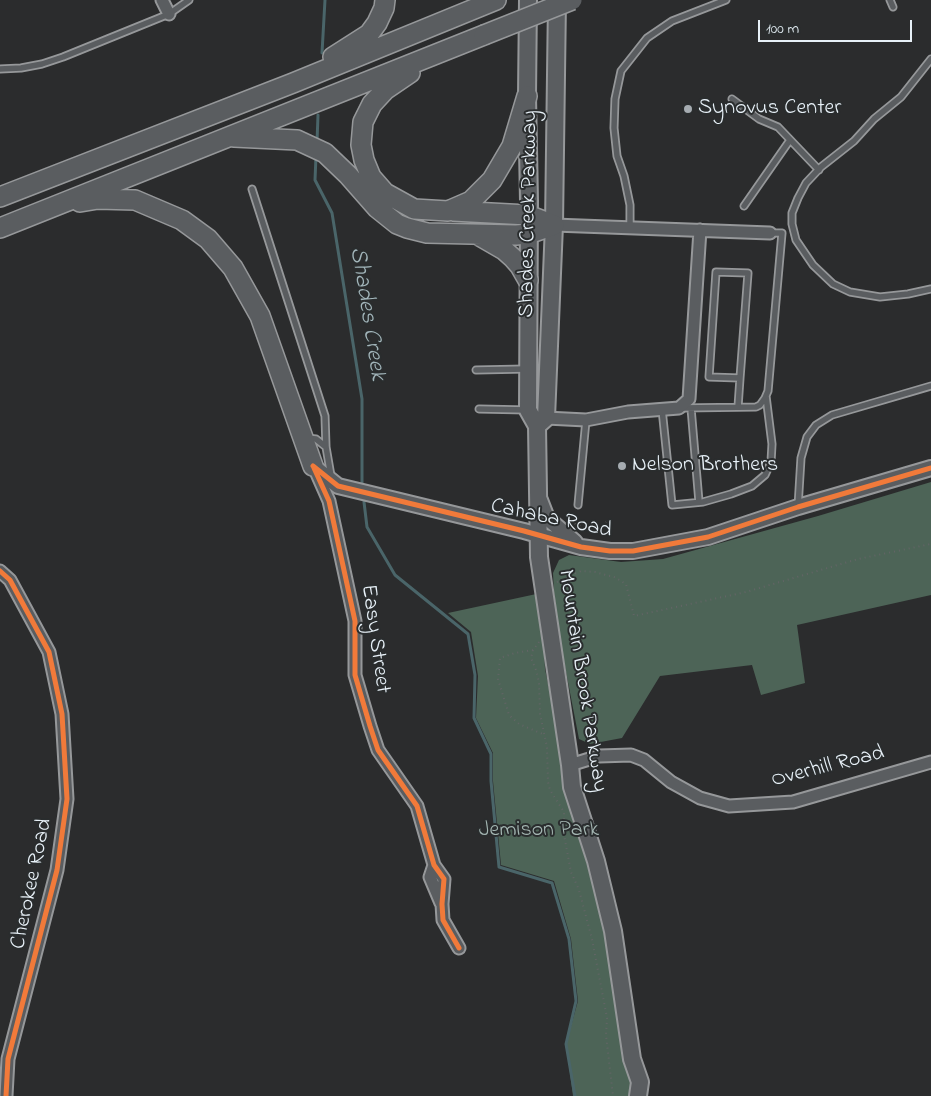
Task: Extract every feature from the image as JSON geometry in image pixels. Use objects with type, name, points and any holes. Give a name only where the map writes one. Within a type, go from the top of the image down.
[{"type":"highway","points":[[293,83],[369,34],[377,23],[384,8],[385,0]]},
{"type":"highway","points":[[0,228],[572,0]]},
{"type":"highway","points":[[0,197],[9,189],[293,83],[492,2]]},
{"type":"highway","points":[[445,51],[393,84],[378,96],[367,112],[362,131],[361,145],[364,160],[371,177],[385,193],[414,209],[528,215],[554,225]]},
{"type":"highway","points":[[448,211],[471,201],[492,180],[512,146],[527,96]]},
{"type":"highway","points":[[228,137],[297,140],[325,153],[348,175],[377,208],[397,224],[407,228],[427,233],[476,235],[528,234],[554,225]]},
{"type":"highway","points":[[49,208],[98,199],[135,200],[182,220],[208,239],[233,268],[260,316],[314,466]]},
{"type":"highway","points":[[476,235],[504,250],[520,266],[528,280]]},
{"type":"main road","name":"Shades Creek Parkway","points":[[528,0],[528,410]]},
{"type":"main road","name":"Shades Creek Parkway","points":[[539,536],[538,494],[554,225],[557,0]]},
{"type":"main road","points":[[528,410],[542,422]]},
{"type":"main road","name":"Mountain Brook Parkway","points":[[539,536],[539,557],[546,605],[546,637],[570,765],[572,788],[596,861],[613,931],[632,1058],[640,1082],[638,1096]]},
{"type":"street","points":[[162,0],[169,14]]},
{"type":"street","points":[[554,225],[770,233]]},
{"type":"street","points":[[542,422],[586,420],[628,412],[685,408],[688,399],[700,230]]},
{"type":"street","name":"Cahaba Road","points":[[314,466],[338,486],[581,547],[633,552],[708,537],[798,507],[931,468]]},
{"type":"street","name":"Easy Street","points":[[314,466],[329,501],[355,621],[355,675],[370,726],[378,750],[417,806],[434,865],[444,878],[442,904],[444,920],[460,948]]},
{"type":"street","points":[[538,494],[548,518],[556,528],[581,547]]},
{"type":"street","name":"Cherokee Road","points":[[0,571],[10,580],[49,652],[62,714],[67,799],[57,870],[8,1059],[6,1096]]},
{"type":"street","name":"Overhill Road","points":[[570,765],[598,756],[631,755],[644,760],[671,782],[700,798],[729,806],[793,802],[931,762]]},
{"type":"lane","points":[[0,69],[42,64],[169,14],[189,0]]},
{"type":"lane","points":[[630,227],[630,205],[624,176],[617,156],[614,128],[615,99],[621,71],[647,38],[672,21],[726,0]]},
{"type":"lane","points":[[890,0],[892,7]]},
{"type":"lane","points":[[931,59],[901,97],[874,119],[844,150],[806,183],[792,213],[792,224],[796,240],[822,274],[833,284],[850,292],[880,297],[908,294],[931,288]]},
{"type":"lane","points":[[732,99],[759,119],[778,127],[819,170]]},
{"type":"lane","points":[[744,206],[790,140]]},
{"type":"lane","points":[[252,189],[325,416],[326,447],[331,481]]},
{"type":"lane","points":[[770,233],[794,233]]},
{"type":"lane","points":[[699,502],[685,408],[756,407],[760,405],[766,396],[768,391],[782,233]]},
{"type":"lane","points":[[738,407],[748,273],[716,272],[709,376],[740,378]]},
{"type":"lane","points":[[476,370],[528,369]]},
{"type":"lane","points":[[798,507],[801,458],[807,437],[816,425],[832,415],[931,386]]},
{"type":"lane","points":[[662,409],[672,505],[699,502],[731,494],[752,486],[765,475],[771,462],[772,444],[766,396]]},
{"type":"lane","points":[[479,409],[528,410]]},
{"type":"lane","points":[[578,505],[586,420]]},
{"type":"lane","points":[[303,438],[316,439],[326,447]]},
{"type":"path","points":[[564,524],[572,522],[593,530],[599,529],[606,522]]},
{"type":"path","points":[[550,586],[573,574],[586,571],[614,577],[626,584],[634,616],[746,592],[858,559],[931,544]]},
{"type":"path","points":[[546,637],[533,650],[531,658],[539,682],[540,714],[545,735],[548,782],[550,790],[564,812],[564,835],[571,872],[579,890],[600,975],[607,1018],[606,1035],[613,1096]]},
{"type":"path","points":[[533,650],[514,653],[500,658],[498,678],[509,715],[519,724],[545,735]]},
{"type":"green space","points":[[931,482],[931,595],[797,625],[805,683],[761,695],[752,665],[660,676],[622,738],[590,744],[579,739],[561,646],[554,593],[553,573],[559,560],[569,555],[621,562],[663,559]]},
{"type":"green space","name":"Jemison Park","points":[[541,593],[545,669],[570,791],[609,941],[633,1096],[573,1096],[566,1044],[578,1001],[571,939],[554,881],[501,865],[493,781],[493,753],[476,718],[478,676],[471,632],[448,613]]},
{"type":"waterway","name":"Shades Creek","points":[[322,53],[325,0]]},
{"type":"waterway","name":"Shades Creek","points":[[317,142],[318,115]]},
{"type":"waterway","name":"Shades Creek","points":[[316,156],[315,180],[332,213],[362,399],[362,483]]},
{"type":"waterway","name":"Shades Creek","points":[[364,502],[367,527],[395,575],[468,634],[475,675],[474,718],[491,754],[491,781],[499,867],[552,883],[569,939],[576,1001],[566,1044],[575,1096]]},
{"type":"cycle path","points":[[313,466],[338,486],[524,531],[581,547],[610,551],[633,551],[708,537],[798,507],[931,468]]},
{"type":"cycle path","points":[[314,468],[329,501],[355,621],[355,675],[370,726],[378,750],[417,806],[434,865],[444,879],[443,920],[459,948]]},
{"type":"cycle path","points":[[0,571],[10,580],[49,652],[62,714],[67,799],[57,870],[8,1059],[6,1096]]},
{"type":"place","name":"Synovus Center","points":[[688,109]]},
{"type":"place","name":"Nelson Brothers","points":[[622,466]]}]
